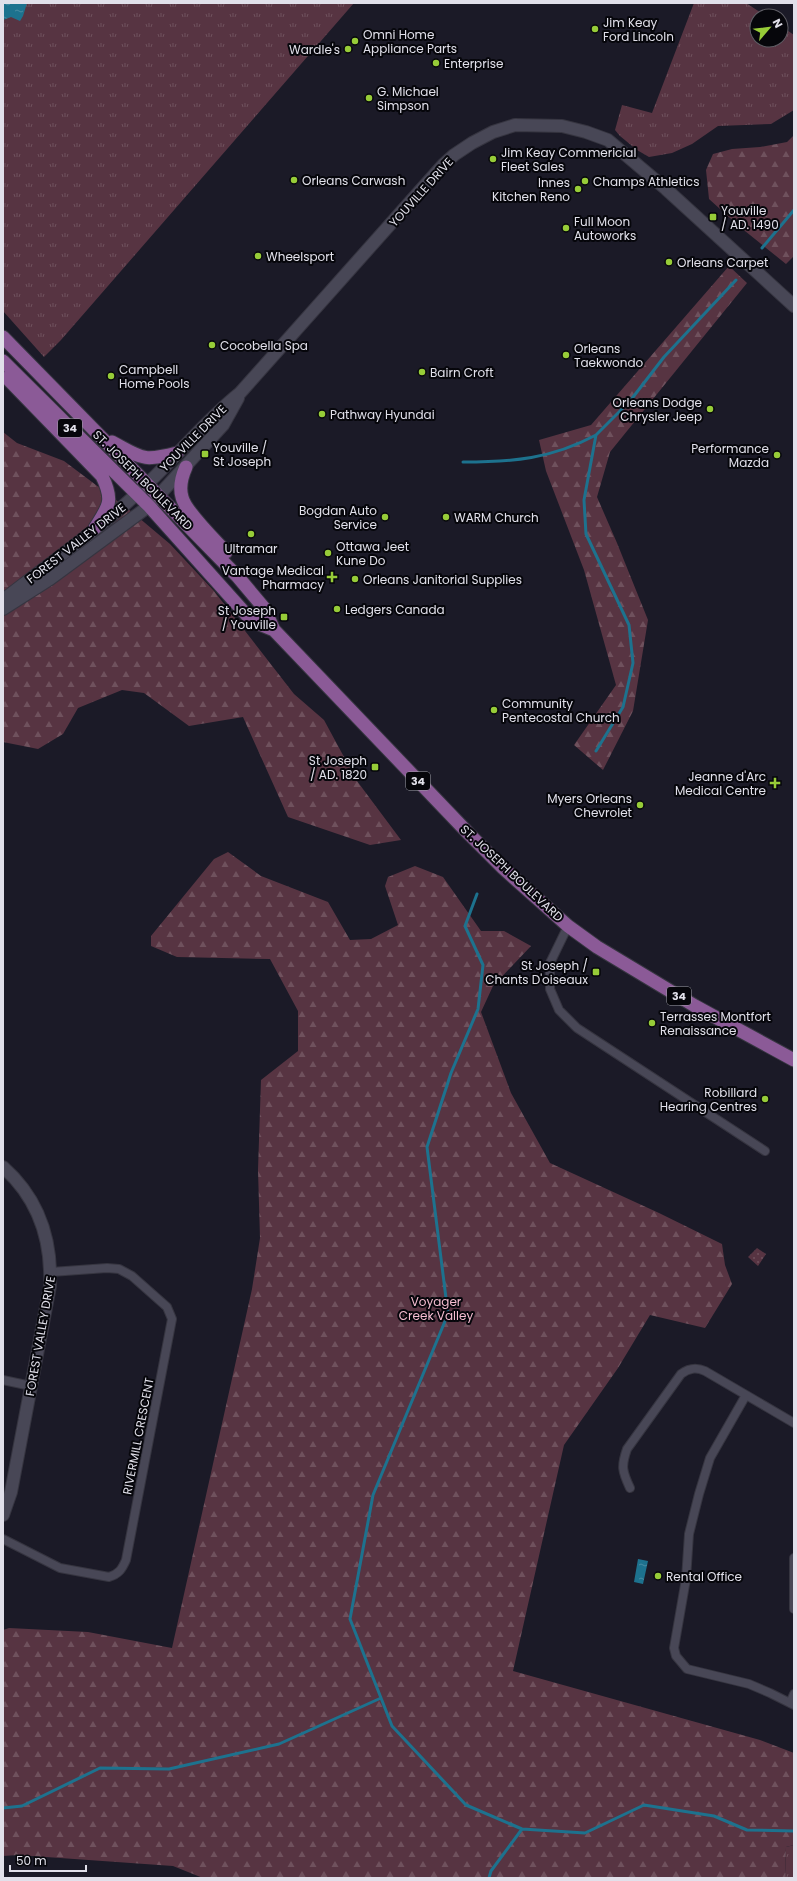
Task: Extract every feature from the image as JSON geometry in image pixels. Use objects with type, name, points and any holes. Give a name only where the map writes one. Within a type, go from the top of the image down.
[{"type":"main road","name":"ST. JOSEPH BOULEVARD","points":[[3,337],[160,495],[238,577],[264,608],[274,630],[469,834],[508,872],[568,926],[597,947],[695,1006],[794,1060]]},
{"type":"main road","name":"ST. JOSEPH BOULEVARD","points":[[3,361],[149,506],[252,621],[274,630]]},
{"type":"main road","points":[[3,374],[102,476],[110,495],[95,528]]},
{"type":"main road","points":[[98,434],[141,458],[148,459],[177,453]]},
{"type":"main road","points":[[186,467],[182,478],[181,493],[185,505],[230,558],[238,577]]},
{"type":"street","name":"YOUVILLE DRIVE","points":[[148,484],[220,410],[240,393],[454,155],[493,132],[515,125],[562,126],[586,132],[608,140],[666,190],[794,306]]},
{"type":"street","name":"YOUVILLE DRIVE","points":[[149,506],[224,425],[240,393]]},
{"type":"street","name":"FOREST VALLEY DRIVE","points":[[3,600],[95,528],[148,484]]},
{"type":"street","name":"FOREST VALLEY DRIVE","points":[[3,609],[50,579],[149,506]]},
{"type":"street","points":[[568,926],[550,963],[550,989],[559,1010],[577,1028],[765,1151]]},
{"type":"street","name":"FOREST VALLEY DRIVE","points":[[3,1167],[20,1184],[37,1210],[48,1243],[51,1272],[50,1286],[11,1492],[3,1516]]},
{"type":"street","name":"RIVERMILL CRESCENT","points":[[3,1539],[60,1568],[109,1577],[116,1575],[122,1569],[126,1560],[172,1319],[167,1307],[132,1276],[119,1269],[107,1268],[51,1272]]},
{"type":"street","points":[[630,1488],[623,1472],[623,1461],[627,1449],[681,1374],[686,1370],[700,1369],[794,1423]]},
{"type":"street","points":[[3,1380],[31,1386]]},
{"type":"street","points":[[746,1395],[710,1458],[699,1494],[689,1534],[686,1584],[674,1648],[676,1656],[687,1669],[749,1684],[792,1704],[794,1694]]},
{"type":"street","points":[[794,1558],[794,1609]]},
{"type":"green space","points":[[3,3],[354,3],[61,340],[44,357],[3,311]]},
{"type":"green space","points":[[694,3],[746,3],[754,8],[749,8],[749,48],[789,48],[789,32],[794,35],[794,110],[771,124],[718,126],[692,144],[672,153],[649,157],[637,150],[615,130],[622,105],[652,113]]},
{"type":"green space","points":[[794,135],[794,256],[786,264],[740,227],[709,199],[706,170],[713,154],[732,149],[760,147],[787,142]]},
{"type":"green space","points":[[729,266],[747,283],[610,452],[597,497],[648,620],[633,711],[603,770],[574,745],[616,685],[584,570],[546,471],[539,440],[591,425]]},
{"type":"green space","points":[[3,432],[17,443],[64,461],[132,512],[170,544],[214,591],[294,694],[324,720],[357,781],[401,840],[370,845],[288,817],[243,717],[189,726],[144,693],[122,690],[78,708],[63,734],[38,749],[3,742]]},
{"type":"green space","name":"Voyager Creek Valley","points":[[228,852],[261,876],[328,902],[350,940],[371,939],[398,925],[385,886],[388,877],[415,866],[443,877],[481,931],[504,931],[531,946],[493,986],[481,1012],[511,1093],[550,1163],[659,1213],[722,1244],[725,1265],[732,1284],[705,1328],[650,1315],[618,1368],[564,1445],[513,1671],[760,1740],[794,1753],[794,1845],[786,1847],[785,1878],[203,1878],[173,1866],[18,1855],[3,1856],[3,1630],[9,1628],[88,1632],[172,1648],[252,1289],[260,1238],[258,1170],[261,1080],[298,1051],[298,1011],[270,959],[177,957],[151,946],[151,936],[214,859]]},
{"type":"green space","points":[[757,1248],[766,1254],[758,1266],[748,1257]]},
{"type":"green space","points":[[794,1845],[794,1878],[785,1878],[786,1847]]},
{"type":"water","points":[[3,3],[27,3],[20,21],[11,17],[3,20]]},
{"type":"water","points":[[638,1559],[648,1561],[643,1584],[634,1582]]},
{"type":"waterway","points":[[762,248],[794,210]]},
{"type":"waterway","points":[[596,751],[623,707],[633,663],[629,625],[586,534],[584,500],[596,435],[630,401],[664,357],[736,280]]},
{"type":"waterway","points":[[463,462],[531,458],[563,449],[596,435]]},
{"type":"waterway","points":[[477,894],[465,926],[483,965],[478,1009],[451,1073],[427,1147],[448,1314],[373,1495],[350,1619],[392,1726],[466,1805],[522,1829],[585,1833],[644,1805],[714,1816],[747,1830],[794,1831]]},
{"type":"waterway","points":[[3,1808],[22,1806],[100,1768],[169,1769],[279,1744],[381,1698]]},
{"type":"waterway","points":[[489,1878],[491,1871],[522,1829]]},
{"type":"place","name":"Jim Keay Ford Lincoln","points":[[595,29]]},
{"type":"place","name":"Omni Home Appliance Parts","points":[[355,41]]},
{"type":"place","name":"Wardle's","points":[[348,49]]},
{"type":"place","name":"Enterprise","points":[[436,63]]},
{"type":"place","name":"G. Michael Simpson","points":[[369,98]]},
{"type":"place","name":"Jim Keay Commericial Fleet Sales","points":[[493,159]]},
{"type":"place","name":"Orleans Carwash","points":[[294,180]]},
{"type":"place","name":"Champs Athletics","points":[[585,181]]},
{"type":"place","name":"Innes Kitchen Reno","points":[[578,189]]},
{"type":"place","name":"Youville / AD. 1490","points":[[713,217]]},
{"type":"place","name":"Full Moon Autoworks","points":[[566,228]]},
{"type":"place","name":"Wheelsport","points":[[258,256]]},
{"type":"place","name":"Orleans Carpet","points":[[669,262]]},
{"type":"place","name":"Cocobella Spa","points":[[212,345]]},
{"type":"place","name":"Orleans Taekwondo","points":[[566,355]]},
{"type":"place","name":"Bairn Croft","points":[[422,372]]},
{"type":"place","name":"Campbell Home Pools","points":[[111,376]]},
{"type":"place","name":"Orleans Dodge Chrysler Jeep","points":[[710,409]]},
{"type":"place","name":"Pathway Hyundai","points":[[322,414]]},
{"type":"place","name":"Youville / St Joseph","points":[[205,454]]},
{"type":"place","name":"Performance Mazda","points":[[777,455]]},
{"type":"place","name":"Bogdan Auto Service","points":[[385,517]]},
{"type":"place","name":"WARM Church","points":[[446,517]]},
{"type":"place","name":"Ultramar","points":[[251,534]]},
{"type":"place","name":"Ottawa Jeet Kune Do","points":[[328,553]]},
{"type":"place","name":"Vantage Medical Pharmacy","points":[[332,577]]},
{"type":"place","name":"Orleans Janitorial Supplies","points":[[355,579]]},
{"type":"place","name":"Ledgers Canada","points":[[337,609]]},
{"type":"place","name":"St Joseph / Youville","points":[[284,617]]},
{"type":"place","name":"Community Pentecostal Church","points":[[494,710]]},
{"type":"place","name":"St Joseph / AD. 1820","points":[[375,767]]},
{"type":"place","name":"Jeanne d'Arc Medical Centre","points":[[775,783]]},
{"type":"place","name":"Myers Orleans Chevrolet","points":[[640,805]]},
{"type":"place","name":"St Joseph / Chants D'oiseaux","points":[[596,972]]},
{"type":"place","name":"Terrasses Montfort Renaissance","points":[[652,1023]]},
{"type":"place","name":"Robillard Hearing Centres","points":[[765,1099]]},
{"type":"place","name":"Rental Office","points":[[658,1576]]}]
